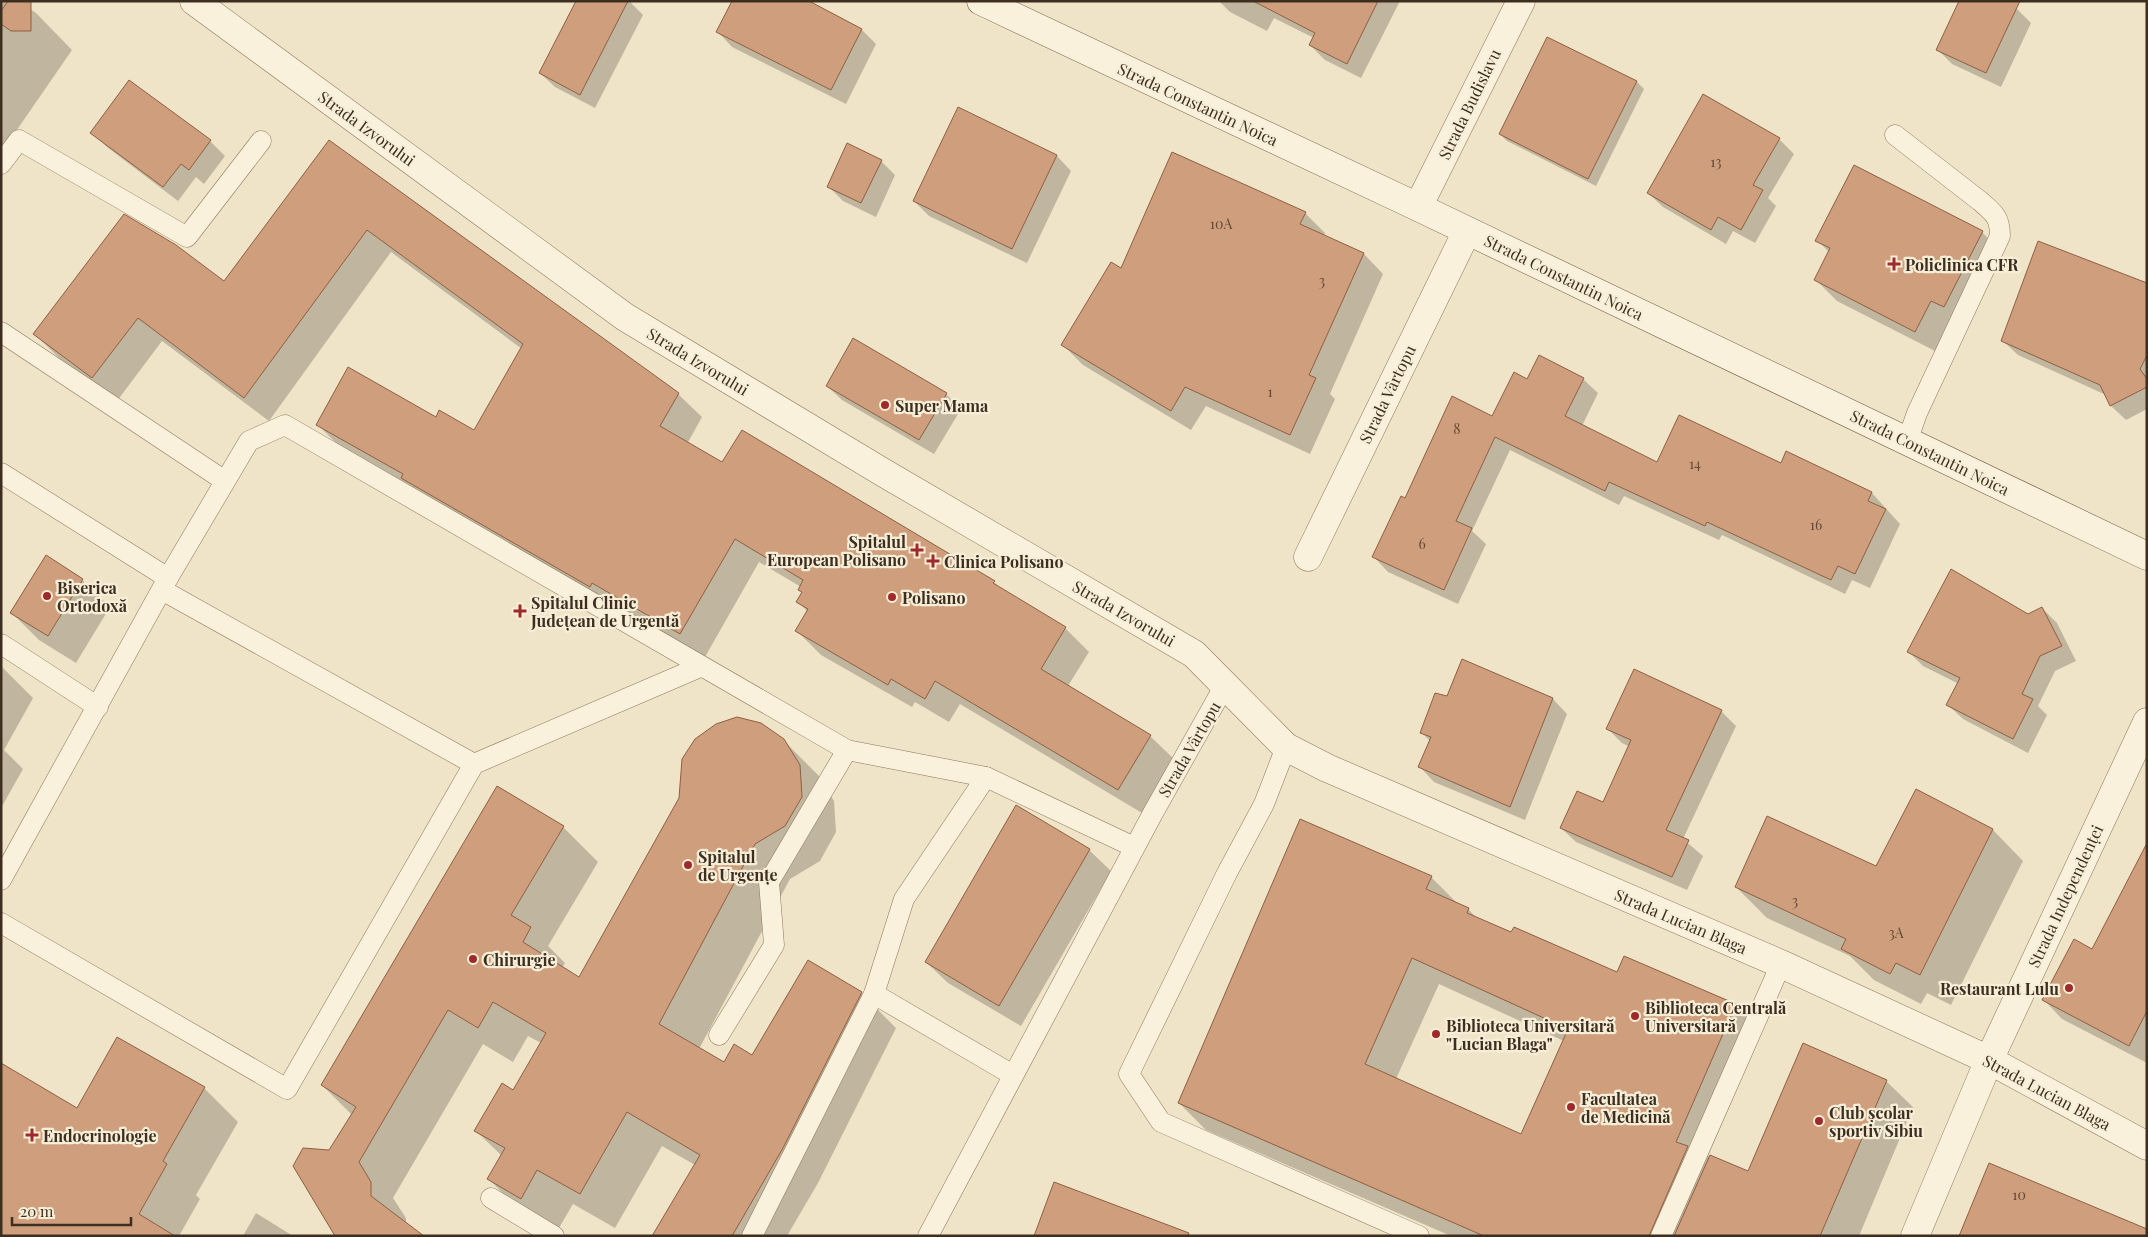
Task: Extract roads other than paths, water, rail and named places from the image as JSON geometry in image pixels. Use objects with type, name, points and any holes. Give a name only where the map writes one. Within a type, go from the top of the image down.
[{"type":"street","name":"Strada Izvorului","points":[[194,1],[625,317],[884,473],[1194,654],[1225,685]]},
{"type":"street","name":"Strada Constantin Noica","points":[[981,1],[1418,207],[2147,556]]},
{"type":"street","name":"Strada Budislavu","points":[[1418,207],[1520,1]]},
{"type":"street","name":"Strada Vârtopu","points":[[1308,557],[1467,231]]},
{"type":"street","name":"Strada Lucian Blaga","points":[[1225,685],[1286,747],[1336,772],[1781,964],[1989,1060],[2147,1146]]},
{"type":"street","name":"Strada Independenței","points":[[1915,1236],[1989,1060],[2147,722]]},
{"type":"lane","points":[[1895,135],[1986,206],[2000,223],[2000,236],[1917,413],[1908,442]]},
{"type":"lane","points":[[1,164],[19,140],[187,237],[261,141]]},
{"type":"lane","points":[[1,332],[225,481]]},
{"type":"lane","points":[[1,880],[8,851],[98,707],[165,584],[249,441],[285,425],[700,667],[847,750],[986,777],[1134,847]]},
{"type":"lane","points":[[1,474],[165,584],[474,764]]},
{"type":"lane","points":[[1,644],[98,707]]},
{"type":"lane","points":[[1,924],[287,1089],[474,764],[700,667]]},
{"type":"lane","name":"Strada Vârtopu","points":[[928,1236],[1134,847],[1225,685]]},
{"type":"lane","points":[[1286,747],[1264,804],[1227,873],[1129,1074],[1161,1122],[1419,1236]]},
{"type":"lane","points":[[719,1035],[774,945],[769,882],[847,750]]},
{"type":"lane","points":[[752,1236],[874,994],[904,899],[986,777]]},
{"type":"lane","points":[[1661,1236],[1781,964]]},
{"type":"lane","points":[[874,994],[1013,1075]]},
{"type":"lane","points":[[491,1198],[554,1236]]},
{"type":"place","name":"Policlinica CFR","points":[[1894,264]]},
{"type":"place","name":"Super Mama","points":[[885,405]]},
{"type":"place","name":"Spitalul European Polisano","points":[[917,550]]},
{"type":"place","name":"Clinica Polisano","points":[[933,561]]},
{"type":"place","name":"Biserica Ortodoxă","points":[[47,596]]},
{"type":"place","name":"Polisano","points":[[892,597]]},
{"type":"place","name":"Spitalul Clinic Județean de Urgentă","points":[[520,611]]},
{"type":"place","name":"Spitalul de Urgențe","points":[[688,865]]},
{"type":"place","name":"Chirurgie","points":[[473,959]]},
{"type":"place","name":"Restaurant Lulu","points":[[2069,988]]},
{"type":"place","name":"Biblioteca Centrală Universitară","points":[[1635,1016]]},
{"type":"place","name":"Biblioteca Universitară \"Lucian Blaga\"","points":[[1436,1034]]},
{"type":"place","name":"Facultatea de Medicină","points":[[1571,1107]]},
{"type":"place","name":"Club școlar sportiv Sibiu","points":[[1819,1121]]},
{"type":"place","name":"Endocrinologie","points":[[32,1135]]}]
